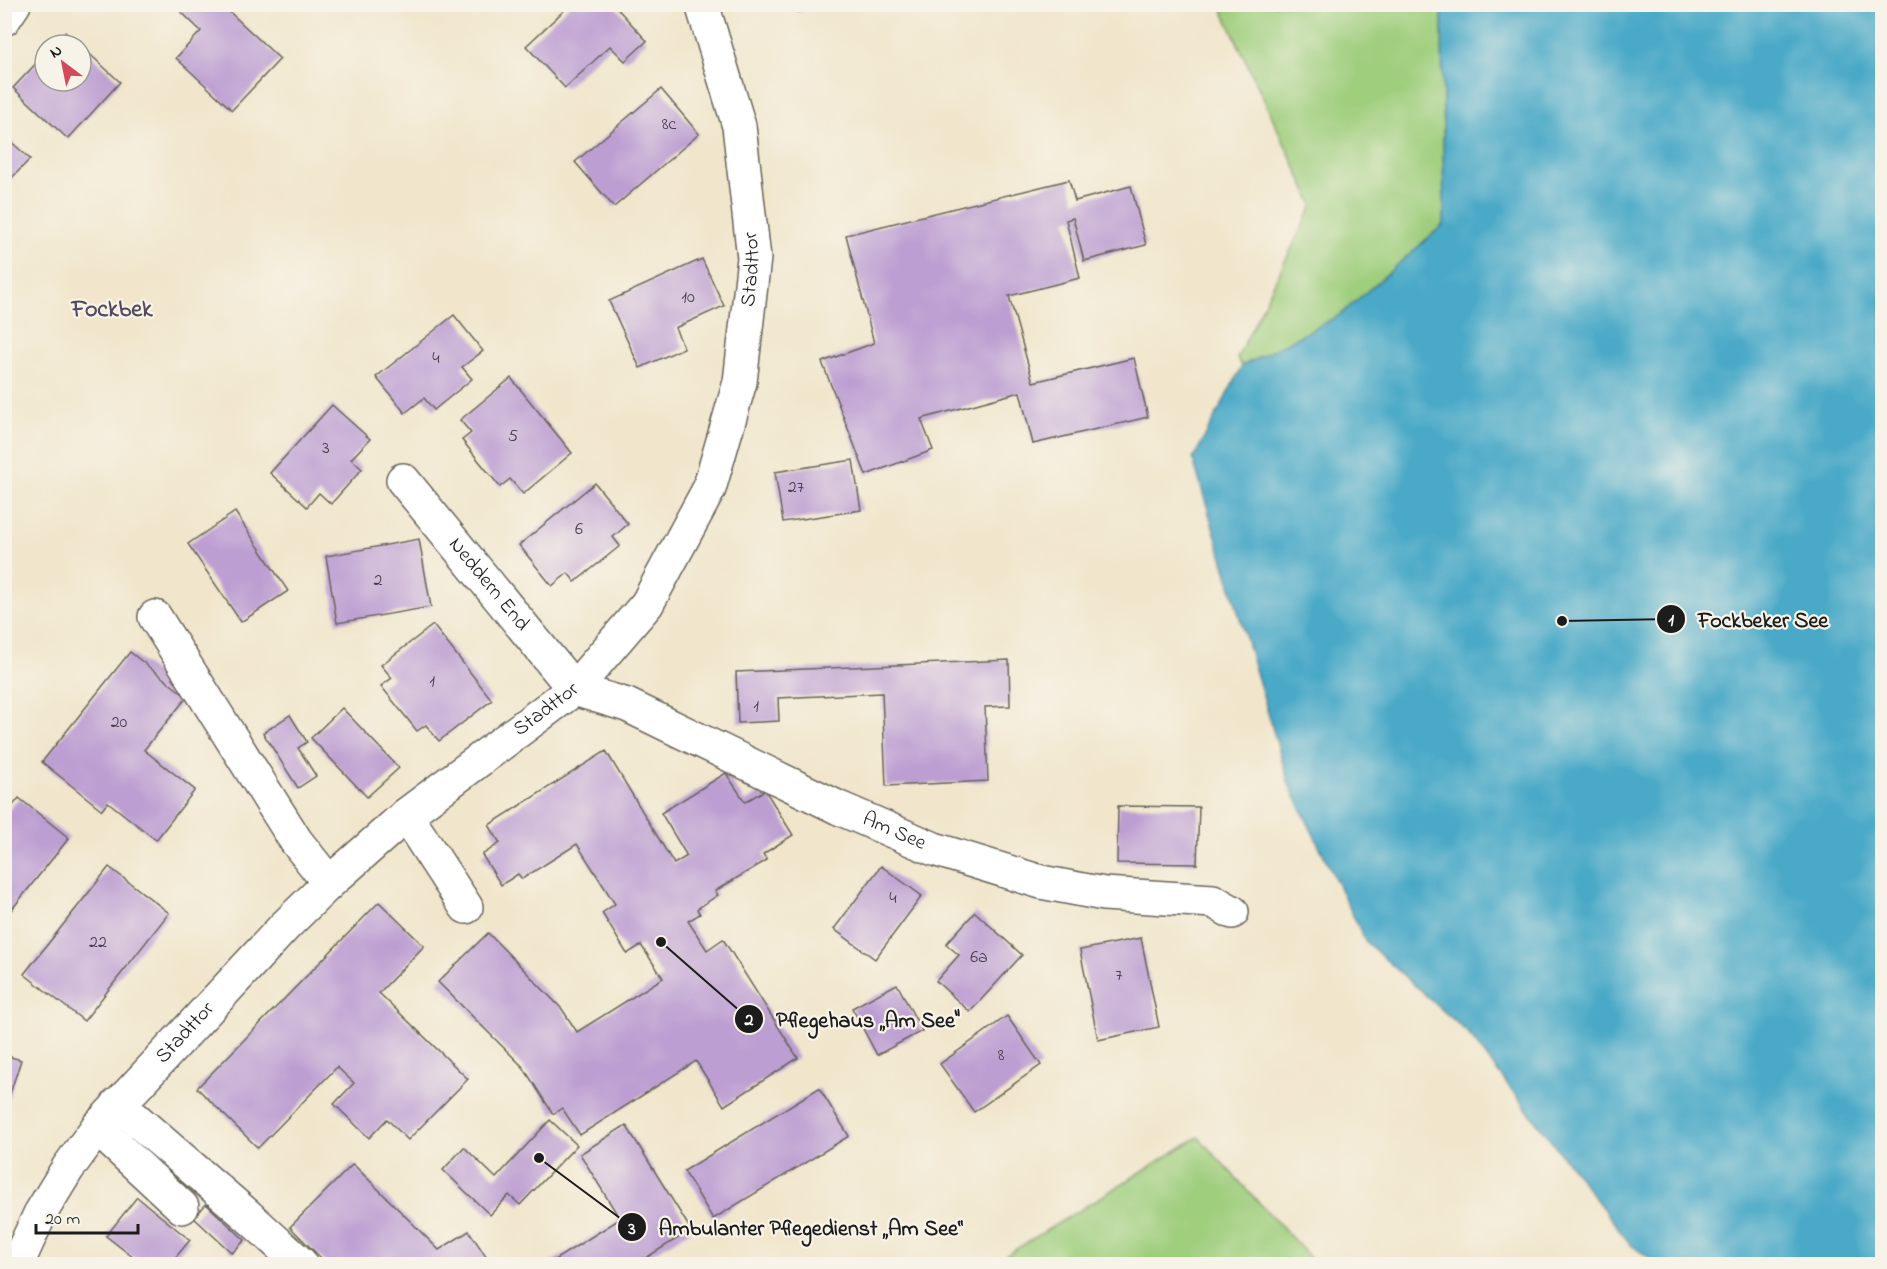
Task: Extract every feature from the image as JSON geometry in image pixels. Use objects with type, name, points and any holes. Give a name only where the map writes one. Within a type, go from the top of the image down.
[{"type":"street","points":[[4,19],[14,4]]},
{"type":"street","name":"Stadttor","points":[[17,1264],[40,1214],[68,1168],[97,1128],[285,926],[329,883],[406,815],[574,689],[647,604],[709,489],[740,382],[754,258],[739,126],[702,4]]},
{"type":"street","name":"Neddern End","points":[[403,480],[574,689]]},
{"type":"street","points":[[155,617],[296,841],[329,883]]},
{"type":"street","name":"Am See","points":[[574,689],[627,705],[839,808],[934,849],[1041,882],[1104,894],[1213,902],[1232,912]]},
{"type":"street","points":[[406,815],[466,907]]},
{"type":"street","points":[[118,1104],[301,1264]]},
{"type":"street","points":[[97,1128],[182,1207]]},
{"type":"green space","points":[[1220,5],[1442,5],[1444,224],[1340,315],[1242,366],[1237,358],[1313,205]]},
{"type":"green space","points":[[1198,1137],[1316,1264],[992,1264]]},
{"type":"water","points":[[1442,5],[1882,5],[1882,1264],[1658,1264],[1631,1245],[1468,1033],[1366,942],[1289,784],[1193,459],[1242,366],[1340,315],[1444,224]]},
{"type":"building","points":[[173,4],[221,4],[280,59],[232,110],[176,58],[201,31]]},
{"type":"building","points":[[571,4],[613,4],[647,41],[625,61],[610,46],[565,88],[526,46]]},
{"type":"building","points":[[796,4],[820,4],[820,5],[798,12]]},
{"type":"building","points":[[93,57],[120,82],[68,139],[13,88],[33,67],[33,93],[93,93]]},
{"type":"building","points":[[661,89],[699,134],[614,207],[575,162]]},
{"type":"building","points":[[4,135],[30,159],[4,186]]},
{"type":"building","points":[[1069,180],[1075,201],[1131,186],[1146,245],[1084,261],[1073,218],[1066,220],[1080,278],[1009,296],[1033,382],[1134,358],[1148,417],[1033,444],[1020,392],[921,419],[933,450],[866,475],[822,362],[874,343],[846,235]]},
{"type":"building","points":[[702,259],[724,306],[675,328],[684,348],[640,368],[609,301]]},
{"type":"building","points":[[454,315],[483,351],[462,367],[472,379],[434,410],[424,398],[405,413],[376,377]]},
{"type":"building","points":[[511,378],[572,453],[523,494],[510,479],[500,487],[462,440],[471,433],[460,420]]},
{"type":"building","points":[[332,405],[370,439],[351,459],[362,469],[331,504],[319,493],[307,507],[270,473]]},
{"type":"building","points":[[853,460],[861,510],[783,522],[775,472]]},
{"type":"building","points":[[595,483],[628,524],[613,537],[620,546],[575,582],[568,573],[552,586],[519,545]]},
{"type":"building","points":[[235,512],[288,591],[241,622],[188,544]]},
{"type":"building","points":[[419,539],[431,607],[337,623],[326,556]]},
{"type":"building","points":[[433,625],[492,700],[439,741],[426,725],[417,731],[381,686],[392,678],[381,665]]},
{"type":"building","points":[[130,652],[187,697],[144,750],[195,790],[156,840],[108,802],[102,810],[42,762]]},
{"type":"building","points":[[1009,660],[1010,706],[985,707],[988,781],[886,786],[882,693],[778,698],[779,721],[738,723],[736,672]]},
{"type":"building","points":[[342,708],[399,768],[367,797],[311,738]]},
{"type":"building","points":[[290,715],[307,742],[298,748],[316,776],[298,788],[263,733]]},
{"type":"building","points":[[606,751],[674,864],[687,856],[661,813],[726,773],[745,802],[765,790],[793,835],[763,854],[767,860],[715,891],[718,895],[697,909],[700,914],[688,921],[707,950],[723,939],[798,1058],[724,1106],[696,1061],[580,1135],[562,1108],[553,1114],[523,1067],[438,982],[488,933],[562,1009],[577,1032],[663,978],[641,945],[627,954],[602,913],[615,904],[577,844],[522,879],[518,874],[501,885],[482,855],[500,843],[489,825]]},
{"type":"building","points":[[19,798],[69,838],[4,919],[4,816]]},
{"type":"building","points":[[1118,806],[1199,807],[1197,864],[1117,863]]},
{"type":"building","points":[[881,866],[922,896],[875,959],[834,929]]},
{"type":"building","points":[[109,867],[169,913],[84,1021],[24,974]]},
{"type":"building","points":[[379,902],[424,946],[379,993],[468,1079],[408,1140],[387,1119],[369,1138],[334,1104],[354,1083],[337,1067],[258,1148],[197,1088]]},
{"type":"building","points":[[975,912],[1022,955],[970,1012],[936,981],[959,955],[946,944]]},
{"type":"building","points":[[1141,938],[1159,1027],[1098,1040],[1080,950]]},
{"type":"building","points":[[897,984],[922,1031],[877,1055],[852,1008]]},
{"type":"building","points":[[1007,1016],[1041,1065],[974,1112],[940,1064]]},
{"type":"building","points":[[4,1055],[21,1060],[5,1109],[4,1109]]},
{"type":"building","points":[[819,1088],[849,1136],[713,1219],[684,1171]]},
{"type":"building","points":[[550,1120],[577,1145],[520,1205],[509,1195],[490,1215],[443,1170],[464,1147],[496,1178]]},
{"type":"building","points":[[626,1125],[691,1230],[636,1264],[548,1264],[620,1219],[580,1154]]},
{"type":"building","points":[[353,1164],[439,1250],[469,1231],[491,1264],[327,1264],[290,1227]]},
{"type":"building","points":[[137,1197],[190,1240],[170,1264],[142,1264],[106,1236]]},
{"type":"building","points":[[206,1204],[245,1240],[232,1253],[194,1218]]},
{"type":"waterway","points":[[4,403],[7,396]]},
{"type":"place","name":"Fockbeker See","points":[[1562,621]]},
{"type":"place","name":"Pflegehaus „Am See\"","points":[[661,942]]},
{"type":"place","name":"Ambulanter Pflegedienst „Am See“","points":[[539,1158]]},
{"type":"district","name":"Fockbek","points":[[112,310]]}]
